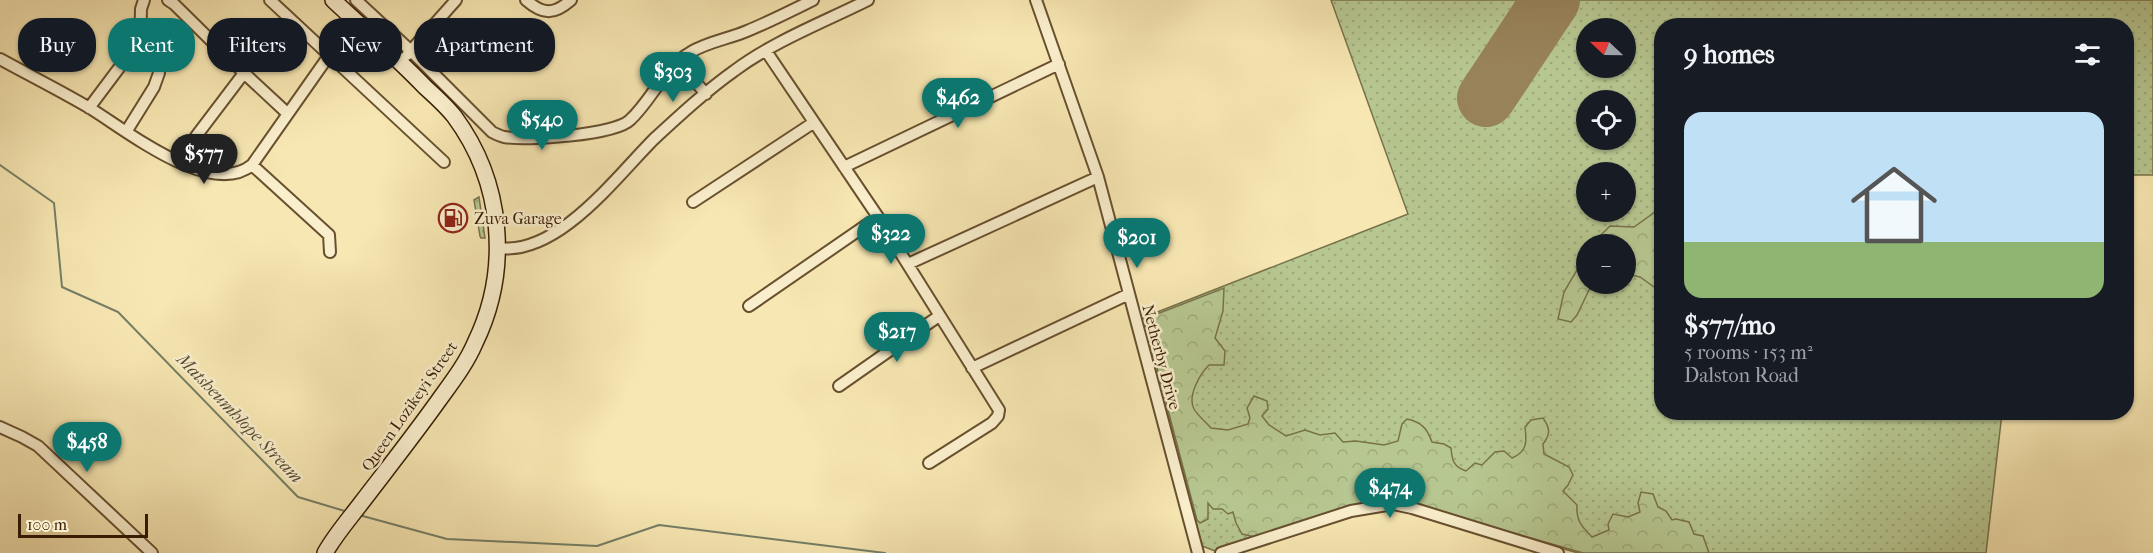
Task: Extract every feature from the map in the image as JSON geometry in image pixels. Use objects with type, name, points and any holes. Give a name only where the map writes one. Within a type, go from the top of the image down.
[{"type":"main road","name":"Queen Lozikeyi Street","points":[[333,0],[353,18]]},
{"type":"main road","name":"Queen Lozikeyi Street","points":[[325,553],[460,370],[476,343],[494,286],[498,248],[495,209],[489,185],[474,149],[452,114],[402,53]]},
{"type":"main road","name":"Queen Lozikeyi Street","points":[[334,553],[342,528]]},
{"type":"street","points":[[141,18],[144,0]]},
{"type":"street","points":[[168,0],[287,113]]},
{"type":"street","points":[[270,0],[319,44]]},
{"type":"street","points":[[356,0],[406,56],[492,132],[504,137],[519,138],[596,134],[627,123],[642,108],[668,72],[688,53],[748,31],[813,0]]},
{"type":"street","points":[[406,56],[456,0]]},
{"type":"street","points":[[526,0],[535,8],[549,12],[558,10],[571,0]]},
{"type":"street","points":[[498,248],[511,250],[525,246],[568,226],[656,138],[735,70],[766,51],[868,0]]},
{"type":"street","name":"Netherby Drive","points":[[1036,0],[1098,177],[1198,553]]},
{"type":"street","points":[[766,51],[878,217],[999,414],[992,423],[928,463]]},
{"type":"street","points":[[0,59],[89,108],[160,154],[219,174],[242,173],[252,165],[319,69]]},
{"type":"street","points":[[678,62],[706,94]]},
{"type":"street","points":[[844,167],[1059,64]]},
{"type":"street","points":[[89,108],[116,72]]},
{"type":"street","points":[[126,132],[154,87],[159,72]]},
{"type":"street","points":[[349,72],[444,162]]},
{"type":"street","points":[[179,162],[196,135],[244,73]]},
{"type":"street","points":[[693,202],[813,123]]},
{"type":"street","points":[[252,165],[329,235],[330,252]]},
{"type":"street","points":[[908,264],[1098,177]]},
{"type":"street","points":[[749,306],[878,217]]},
{"type":"street","points":[[972,368],[1130,294]]},
{"type":"street","points":[[839,386],[939,316]]},
{"type":"street","points":[[0,427],[38,446],[152,553]]},
{"type":"street","points":[[1221,553],[1351,511],[1393,504],[1558,553]]},
{"type":"green space","points":[[1331,0],[2153,0],[2153,175],[2134,175],[2134,18],[1654,18],[1654,420],[2001,420],[1986,553],[1578,553],[1404,503],[1351,509],[1215,551],[1202,546],[1142,318],[1408,214]]},
{"type":"green space","points":[[479,197],[485,238],[480,236],[474,200]]},
{"type":"green space","points":[[1654,213],[1654,287],[1636,276],[1636,234],[1602,234],[1610,226],[1634,227]]},
{"type":"green space","points":[[1576,272],[1576,294],[1587,294],[1571,322],[1558,319],[1564,292]]},
{"type":"green space","points":[[1224,288],[1223,311],[1215,338],[1225,351],[1224,365],[1209,365],[1198,379],[1192,398],[1194,409],[1211,428],[1228,430],[1248,424],[1250,418],[1247,408],[1254,396],[1267,401],[1268,409],[1262,416],[1269,425],[1286,436],[1305,430],[1320,435],[1335,433],[1343,442],[1356,441],[1384,445],[1398,441],[1402,424],[1407,419],[1423,426],[1432,442],[1451,448],[1454,463],[1466,471],[1475,463],[1482,465],[1495,452],[1504,451],[1512,458],[1517,456],[1525,446],[1525,427],[1531,420],[1543,418],[1549,431],[1543,444],[1544,454],[1569,467],[1573,475],[1563,491],[1577,505],[1580,522],[1592,537],[1609,530],[1608,524],[1613,514],[1628,517],[1640,512],[1638,503],[1641,492],[1653,494],[1658,507],[1666,511],[1672,520],[1689,522],[1694,534],[1703,536],[1709,553],[1583,553],[1405,502],[1255,537],[1242,534],[1233,512],[1228,514],[1222,509],[1213,509],[1208,503],[1208,519],[1200,523],[1197,520],[1144,319]]},
{"type":"waterway","name":"Matsheumhlope Stream","points":[[0,165],[54,203],[62,287],[118,312],[298,497],[348,512]]},
{"type":"waterway","name":"Matsheumhlope Stream","points":[[359,515],[447,539],[597,546],[659,525],[885,553]]},
{"type":"runway","points":[[1486,98],[1551,0]]},
{"type":"place","name":"Zuva Garage","points":[[453,218]]}]
